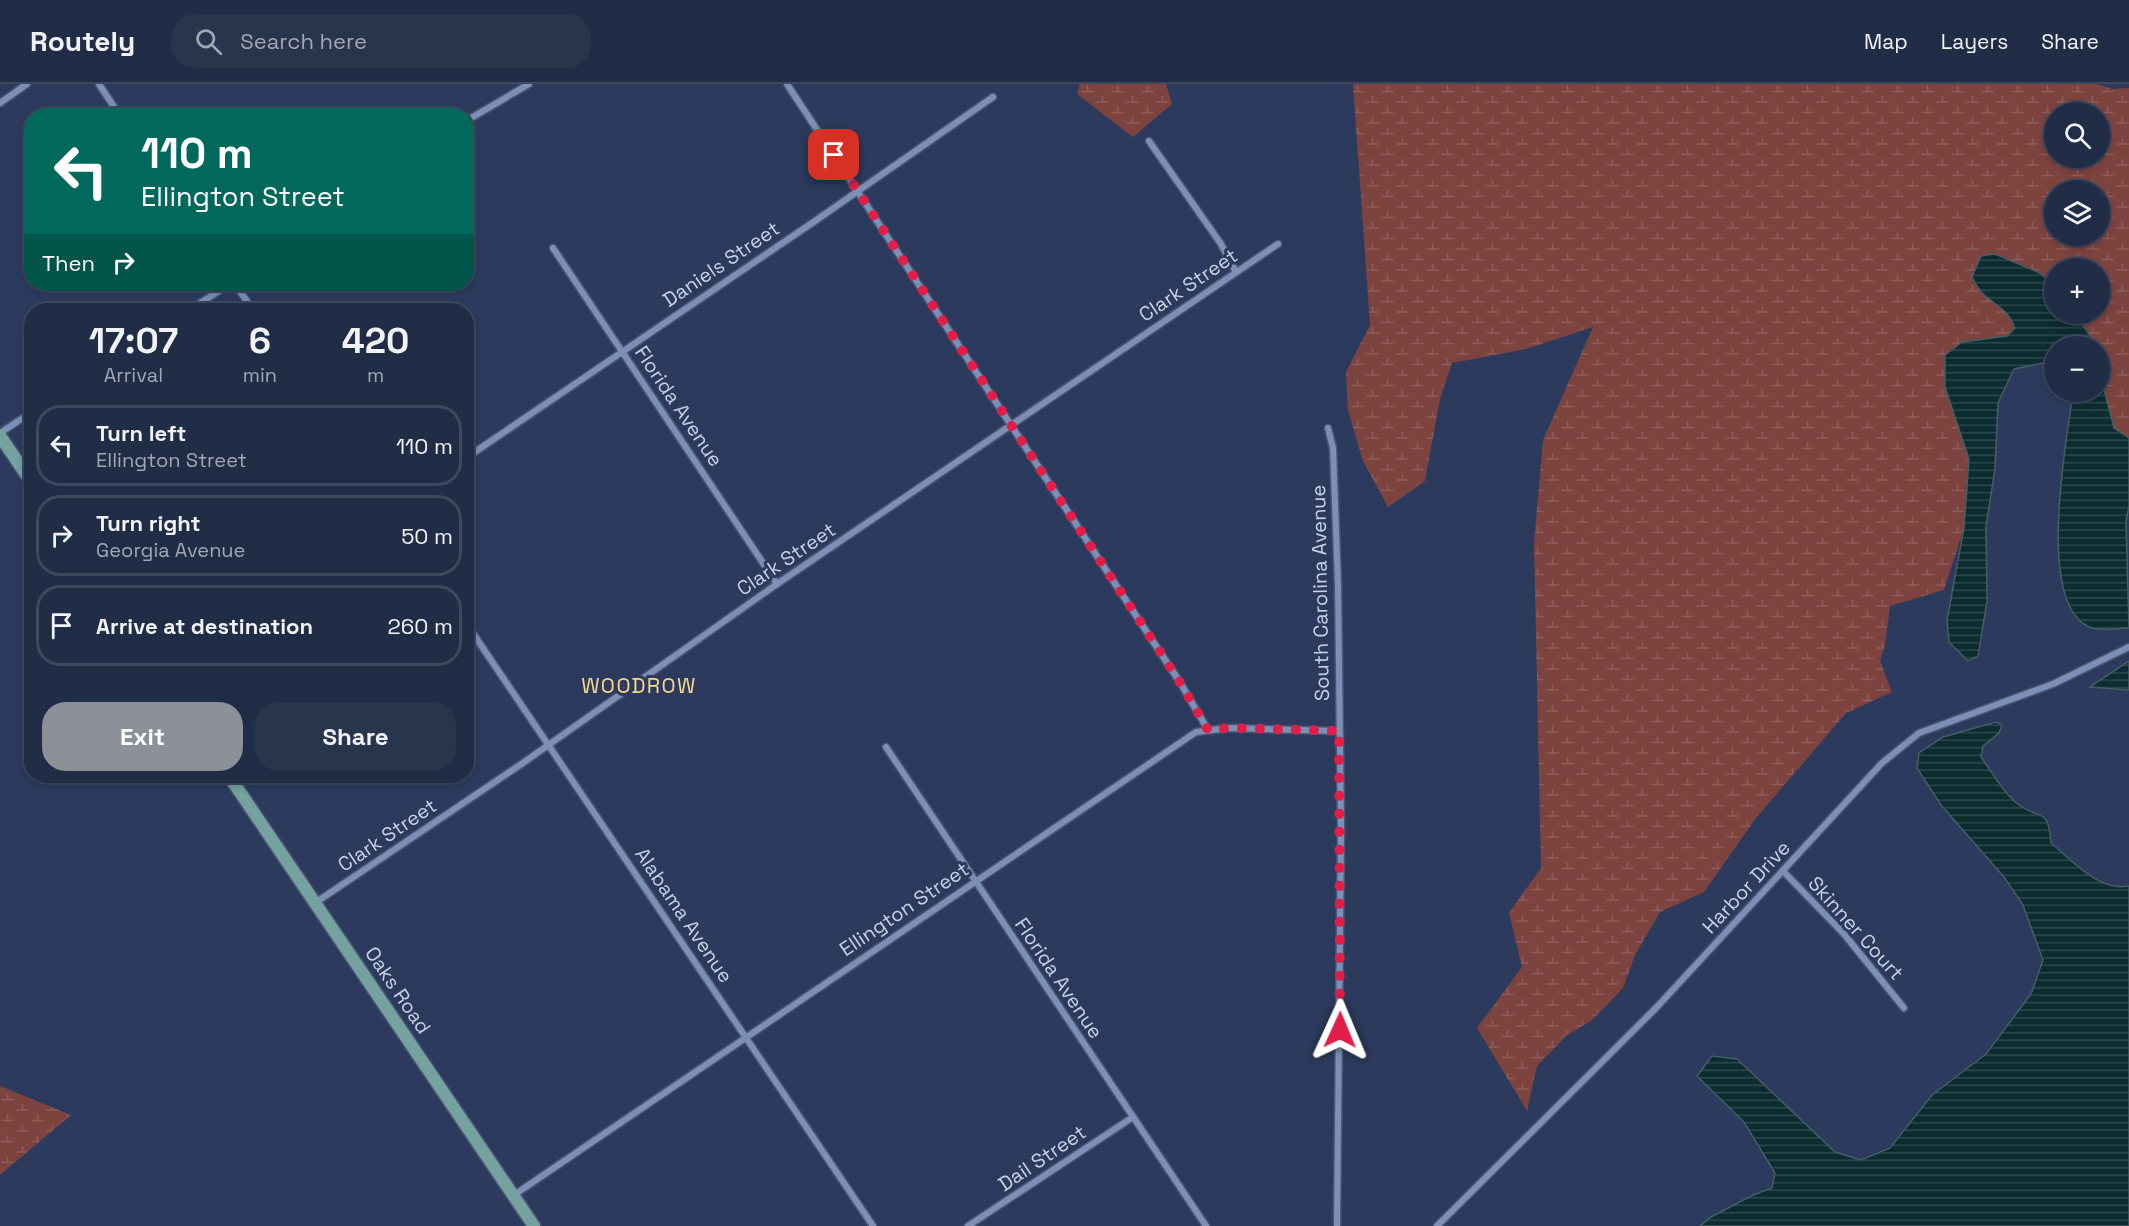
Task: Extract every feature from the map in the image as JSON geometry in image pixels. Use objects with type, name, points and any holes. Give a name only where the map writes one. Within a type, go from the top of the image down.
[{"type":"street","points":[[0,103],[27,84]]},
{"type":"street","points":[[99,84],[115,108]]},
{"type":"street","points":[[474,117],[529,84]]},
{"type":"street","points":[[788,84],[1012,424],[1181,684],[1208,730]]},
{"type":"street","name":"Daniels Street","points":[[474,453],[816,221],[857,190],[993,97]]},
{"type":"street","points":[[1149,141],[1221,244],[1236,272]]},
{"type":"street","name":"Clark Street","points":[[315,903],[549,744],[777,584],[1278,244]]},
{"type":"street","name":"Florida Avenue","points":[[553,248],[777,584]]},
{"type":"street","points":[[200,303],[219,291]]},
{"type":"street","points":[[24,418],[0,434],[24,471]]},
{"type":"street","name":"South Carolina Avenue","points":[[1328,428],[1333,448],[1338,585],[1341,972],[1337,1226]]},
{"type":"street","name":"Alabama Avenue","points":[[474,635],[873,1226]]},
{"type":"street","name":"Harbor Drive","points":[[1437,1226],[1656,1008],[1882,763],[1918,733],[2053,684],[2129,647]]},
{"type":"street","name":"Ellington Street","points":[[513,1196],[1196,732],[1228,728],[1339,731]]},
{"type":"street","name":"Florida Avenue","points":[[886,747],[974,882],[1206,1226]]},
{"type":"street","name":"Oaks Road","points":[[234,783],[534,1226]]},
{"type":"street","name":"Skinner Court","points":[[1783,871],[1844,934],[1904,1008]]},
{"type":"street","name":"Dail Street","points":[[968,1226],[1133,1117]]},
{"type":"green space","points":[[1080,84],[1166,84],[1172,104],[1133,137],[1077,94]]},
{"type":"green space","points":[[1353,84],[2096,84],[2113,89],[2129,88],[2129,438],[2114,428],[2107,402],[2110,402],[2110,336],[2090,336],[2082,324],[2110,324],[2110,258],[2044,258],[2044,277],[1995,254],[1972,277],[1982,293],[2005,313],[2015,328],[2007,336],[1962,342],[1945,387],[1969,459],[1964,528],[1944,590],[1890,606],[1885,645],[1880,661],[1892,692],[1846,713],[1756,818],[1704,892],[1660,912],[1635,955],[1623,988],[1591,1021],[1567,1035],[1537,1066],[1527,1111],[1477,1028],[1522,967],[1509,913],[1541,868],[1534,544],[1543,440],[1593,327],[1526,349],[1452,363],[1440,399],[1425,481],[1388,507],[1363,461],[1348,410],[1346,372],[1370,325]]},
{"type":"green space","points":[[0,1086],[71,1115],[0,1175]]},
{"type":"shaded area","points":[[1995,254],[2040,273],[2044,277],[2044,324],[2082,324],[2090,336],[2044,336],[2044,364],[2014,369],[1998,403],[1995,469],[1986,526],[1987,601],[1978,656],[1968,661],[1949,642],[1947,620],[1964,528],[1969,459],[1945,387],[1945,355],[1962,342],[2007,336],[2015,328],[2006,313],[1982,293],[1972,277],[1981,256]]},
{"type":"shaded area","points":[[2072,402],[2107,402],[2114,428],[2129,438],[2129,506],[2126,521],[2129,628],[2092,628],[2075,615],[2064,591],[2059,559],[2058,523]]},
{"type":"shaded area","points":[[2129,661],[2129,690],[2090,687]]},
{"type":"shaded area","points":[[1996,722],[2002,725],[1999,733],[1983,746],[1981,757],[2003,789],[2019,805],[2045,819],[2050,831],[2051,843],[2087,874],[2107,884],[2118,887],[2129,886],[2129,1226],[1700,1226],[1711,1217],[1753,1195],[1772,1188],[1775,1173],[1744,1122],[1697,1076],[1712,1056],[1737,1059],[1835,1152],[1861,1160],[1890,1148],[1932,1095],[1986,1054],[2031,994],[2043,960],[2023,905],[2004,877],[1941,805],[1917,768],[1919,753],[1943,737]]},
{"type":"district","name":"WOODROW","points":[[639,685]]},
{"type":"route","points":[[834,155],[1012,424],[1181,684],[1208,730],[1228,728],[1339,731],[1340,1030]]}]
